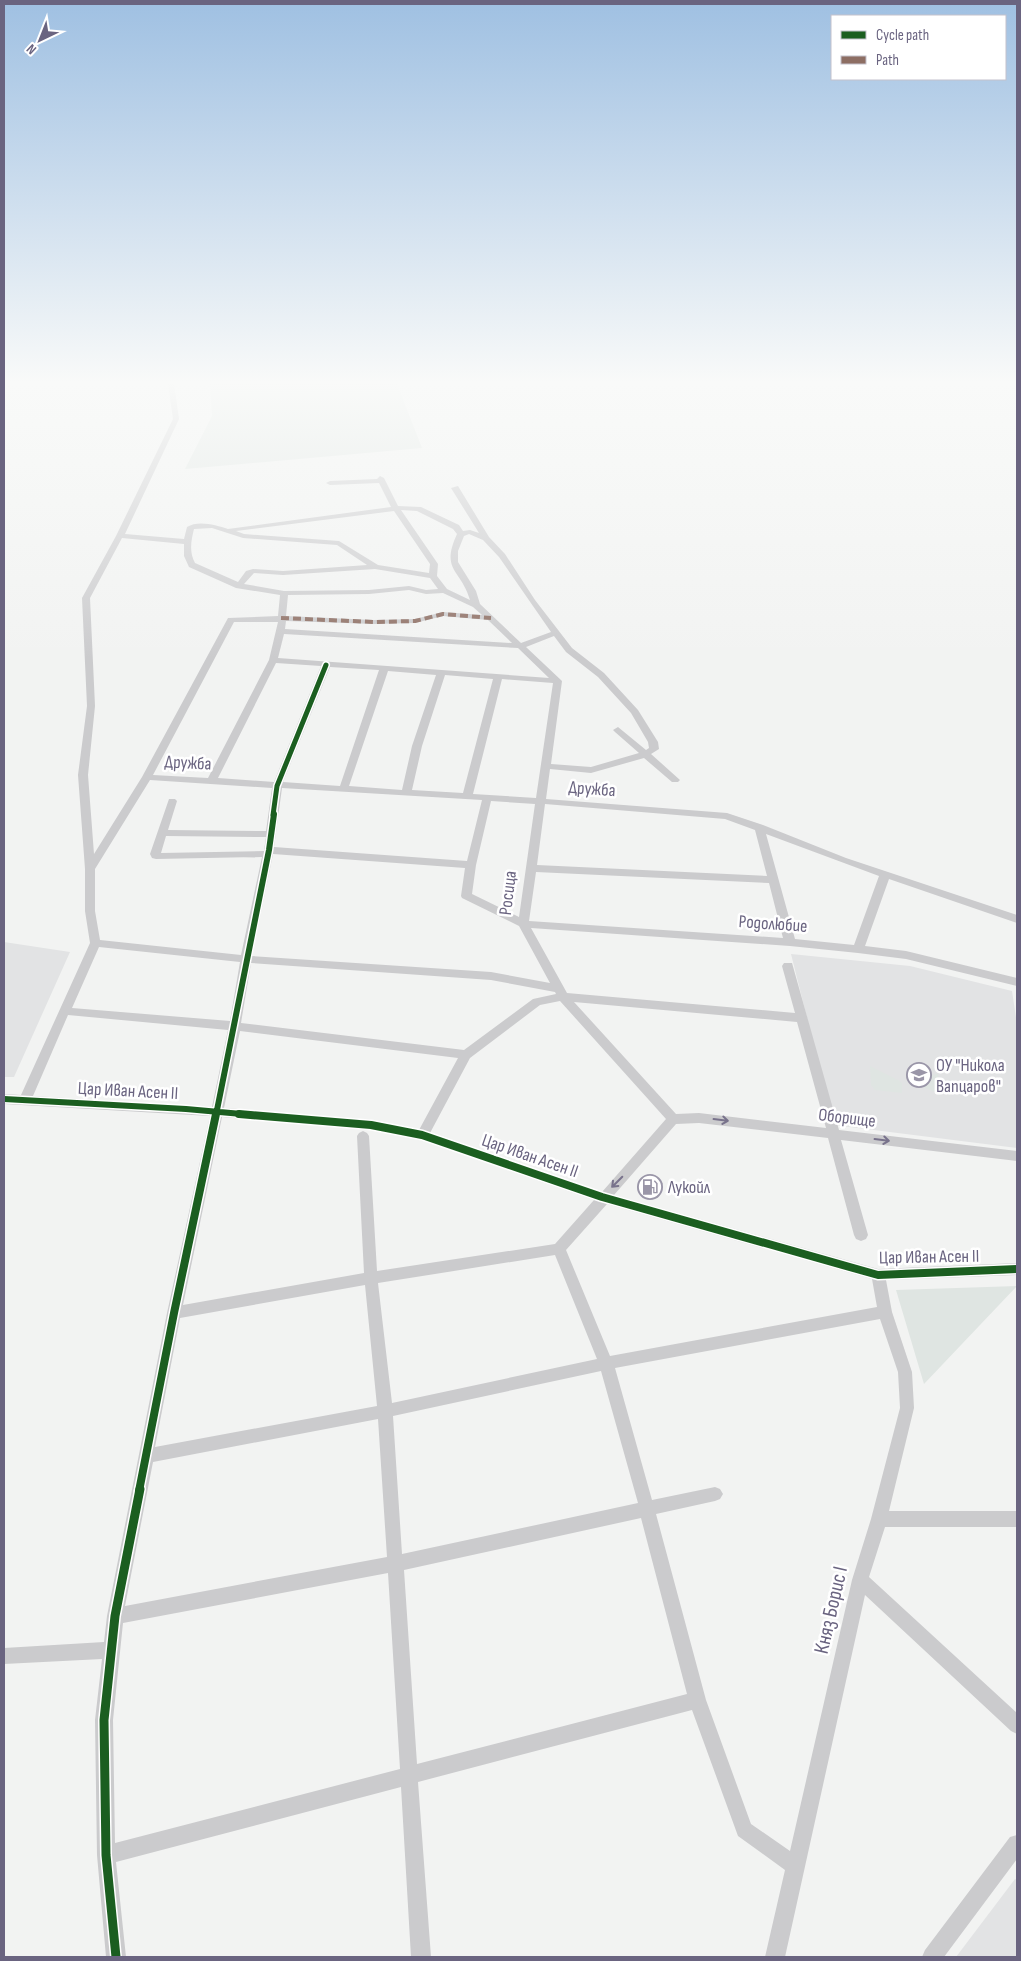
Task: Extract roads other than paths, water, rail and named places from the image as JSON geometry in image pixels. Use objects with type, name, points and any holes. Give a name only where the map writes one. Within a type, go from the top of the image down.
[{"type":"street","points":[[25,1100],[95,943],[90,911],[90,870],[83,775],[91,706],[86,598],[120,536],[149,476]]},
{"type":"street","points":[[330,483],[380,479],[396,508],[434,564],[433,576],[444,591]]},
{"type":"street","points":[[455,488],[486,538],[502,556],[555,633],[569,650],[601,675],[635,712],[653,742],[654,749],[644,755],[591,770],[546,766]]},
{"type":"street","points":[[228,531],[396,508],[418,509],[466,533],[486,538]]},
{"type":"street","points":[[375,567],[339,543],[243,536],[213,526],[191,527],[187,542],[189,562],[192,565],[240,586],[284,593],[361,592],[409,588],[426,592],[444,591],[476,605],[558,681]]},
{"type":"street","points":[[476,605],[470,588],[456,570],[453,554],[466,533],[479,526]]},
{"type":"street","points":[[120,536],[187,542]]},
{"type":"street","points":[[240,586],[249,573],[253,571],[283,573],[375,567],[433,576]]},
{"type":"street","points":[[212,780],[273,660],[281,631],[284,593]]},
{"type":"street","points":[[90,870],[147,777],[231,620],[281,619],[398,622],[420,621],[443,614],[491,618]]},
{"type":"street","points":[[281,631],[520,646],[555,633]]},
{"type":"street","points":[[273,660],[441,674],[558,681]]},
{"type":"street","points":[[116,1957],[106,1855],[104,1720],[115,1616],[174,1312],[215,1112],[235,1026],[246,959],[269,852],[277,786],[326,665]]},
{"type":"street","points":[[343,790],[384,669]]},
{"type":"street","points":[[406,794],[417,746],[441,674]]},
{"type":"street","points":[[467,797],[498,678]]},
{"type":"street","name":"Росица","points":[[558,681],[523,924],[560,993],[672,1119]]},
{"type":"street","points":[[618,730],[644,755],[675,780]]},
{"type":"street","name":"Дружба","points":[[147,777],[540,801],[726,816],[759,826],[842,860],[1016,918]]},
{"type":"street","points":[[487,798],[470,864],[466,896],[523,924]]},
{"type":"street","points":[[172,801],[161,833],[156,856],[269,852],[470,864]]},
{"type":"street","points":[[759,826],[790,942]]},
{"type":"street","points":[[161,833],[271,834]]},
{"type":"street","points":[[530,868],[774,880]]},
{"type":"street","points":[[858,949],[886,874]]},
{"type":"street","name":"Родолюбие","points":[[523,924],[790,942],[858,949],[906,955],[1017,982]]},
{"type":"street","points":[[95,943],[246,959],[491,976],[560,993],[801,1018]]},
{"type":"street","points":[[788,966],[832,1134],[861,1235]]},
{"type":"street","points":[[422,1135],[466,1055],[538,1002],[560,993]]},
{"type":"street","points":[[65,1011],[235,1026],[466,1055]]},
{"type":"street","name":"Цар Иван Асен II","points":[[4,1098],[215,1112],[371,1125],[422,1135],[602,1197],[878,1275],[1017,1269]]},
{"type":"street","name":"Оборище","points":[[672,1119],[699,1118],[1017,1156]]},
{"type":"street","points":[[174,1312],[371,1278],[559,1249],[602,1197],[632,1167],[672,1119]]},
{"type":"street","points":[[363,1136],[371,1278],[385,1411],[421,1957]]},
{"type":"street","points":[[559,1249],[606,1363],[698,1700],[744,1830],[796,1866]]},
{"type":"street","name":"Княз Борис I","points":[[775,1957],[860,1580],[879,1519],[907,1408],[905,1372],[884,1312],[878,1275]]},
{"type":"street","points":[[146,1456],[385,1411],[606,1363],[884,1312]]},
{"type":"street","points":[[115,1616],[394,1564],[716,1494]]},
{"type":"street","points":[[879,1519],[1017,1519]]},
{"type":"street","points":[[860,1580],[1017,1725]]},
{"type":"street","points":[[4,1656],[112,1650]]},
{"type":"street","points":[[106,1855],[698,1700]]},
{"type":"street","points":[[932,1957],[1017,1844]]},
{"type":"place","name":"ОУ \"Никола Вапцаров\"","points":[[919,1075]]},
{"type":"place","name":"Лукойл","points":[[650,1187]]}]
